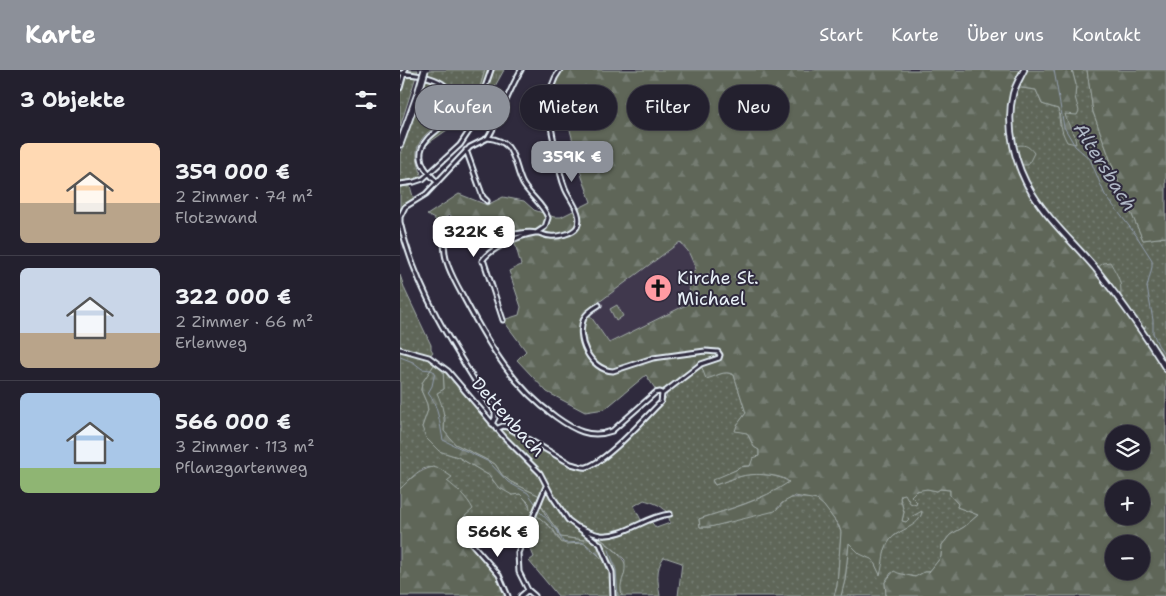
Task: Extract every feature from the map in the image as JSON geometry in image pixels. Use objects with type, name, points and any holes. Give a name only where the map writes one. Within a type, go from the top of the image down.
[{"type":"highway","points":[[400,144],[425,70]]},
{"type":"street","points":[[400,184],[418,181],[448,157],[466,138],[491,70]]},
{"type":"street","points":[[488,138],[521,70]]},
{"type":"street","points":[[560,70],[550,89],[549,114],[562,179],[579,219],[577,227],[571,233],[552,237],[536,232],[500,234],[467,221],[452,226],[446,238],[445,250],[454,279],[486,338],[514,379],[530,397],[571,428],[588,434],[604,434],[612,431],[627,420],[656,393],[660,392],[662,394]]},
{"type":"street","points":[[1024,70],[1013,92],[1011,126],[1016,156],[1025,179],[1038,202],[1096,269],[1142,331],[1166,369]]},
{"type":"street","points":[[400,88],[403,72],[436,80],[447,87],[452,96],[452,108],[449,116],[444,124],[427,138],[422,149],[424,168],[436,182]]},
{"type":"street","points":[[492,424],[495,412],[457,352],[422,288],[409,257],[400,222],[400,217],[405,207],[426,194],[466,150],[488,138],[502,142],[509,148],[522,183],[547,214],[548,222],[545,227],[536,232],[496,248],[486,255],[482,261],[484,262],[503,320]]},
{"type":"street","points":[[466,150],[483,197],[487,201]]},
{"type":"street","points":[[496,428],[507,427],[572,464],[582,467],[587,466],[620,442],[660,402],[662,394],[701,364],[719,358],[720,355],[714,351],[653,358],[613,371],[607,370],[596,363],[587,351],[582,338],[585,317],[599,305]]},
{"type":"street","name":"Dettenbach","points":[[400,348],[429,357],[456,378],[492,424],[535,468],[560,510],[575,526],[600,544],[612,572],[613,596]]},
{"type":"street","points":[[536,596],[528,590],[519,572],[518,553],[547,486]]},
{"type":"street","name":"Dettenbach","points":[[575,526],[594,534],[604,535],[625,531],[649,519],[670,514]]},
{"type":"street","points":[[466,537],[499,575],[508,596]]},
{"type":"street","points":[[521,596],[528,590]]},
{"type":"shaded area","points":[[680,242],[688,250],[696,269],[694,301],[609,343],[587,310]]},
{"type":"green space","points":[[405,70],[418,70],[400,127],[400,88]]},
{"type":"green space","points":[[429,70],[485,70],[481,85],[424,85]]},
{"type":"green space","points":[[485,70],[504,70],[496,85],[481,85]]},
{"type":"green space","points":[[560,70],[1072,70],[1076,85],[1075,97],[1079,111],[1077,115],[1065,114],[1076,144],[1067,142],[1064,137],[1058,109],[1042,104],[1036,90],[1015,87],[1011,109],[1011,124],[1015,146],[1026,146],[1034,153],[1028,165],[1020,165],[1032,193],[1096,269],[1103,263],[1110,262],[1120,281],[1120,302],[1166,372],[1166,596],[886,596],[885,582],[894,571],[915,577],[924,572],[929,572],[941,557],[942,545],[950,535],[964,527],[978,515],[957,507],[958,504],[950,495],[950,490],[940,489],[937,491],[927,489],[916,491],[911,496],[917,502],[916,505],[910,503],[905,494],[901,495],[900,498],[904,512],[902,521],[906,522],[922,511],[917,521],[894,536],[887,544],[880,575],[873,560],[860,554],[849,543],[845,580],[841,596],[834,596],[837,586],[841,532],[839,526],[824,506],[817,500],[795,496],[782,503],[775,511],[710,527],[700,527],[699,519],[756,499],[789,482],[780,477],[760,474],[742,476],[715,485],[712,480],[739,467],[750,466],[753,458],[759,456],[759,450],[754,447],[747,433],[735,431],[746,413],[734,375],[723,373],[706,379],[701,365],[667,390],[656,390],[646,375],[605,409],[585,412],[547,392],[517,360],[526,351],[503,320],[519,315],[521,307],[509,271],[521,265],[514,240],[509,235],[499,234],[471,222],[459,223],[450,215],[438,221],[427,215],[459,194],[487,205],[503,197],[524,201],[534,210],[554,217],[561,217],[591,202],[582,177],[570,130],[617,130],[617,85],[552,85]],"holes":[[[680,242],[688,251],[696,269],[685,279],[694,301],[609,343],[587,311]]]},
{"type":"green space","points":[[1072,70],[1087,70],[1093,112],[1122,192],[1143,240],[1166,237],[1166,361],[1159,350],[1156,350],[1144,330],[1146,326],[1142,331],[1095,269],[1044,209],[1028,186],[1014,146],[1011,126],[1015,87],[1036,90],[1042,104],[1058,109],[1060,125],[1075,135],[1067,124],[1065,114],[1076,103],[1076,85]]},
{"type":"green space","points":[[1087,70],[1166,70],[1166,237],[1143,240],[1122,192],[1093,112]]},
{"type":"green space","points":[[415,111],[415,130],[431,130],[418,145],[417,157],[421,177],[417,180],[400,182],[400,154]]},
{"type":"green space","points":[[440,130],[447,130],[423,149],[430,137]]},
{"type":"green space","points":[[410,186],[414,200],[409,203],[400,217],[400,187]]},
{"type":"green space","points":[[400,275],[405,290],[431,345],[433,352],[429,357],[436,362],[422,383],[421,390],[428,410],[422,427],[439,451],[458,457],[490,476],[493,481],[512,495],[520,494],[536,515],[553,530],[558,539],[585,542],[607,564],[611,574],[613,596],[558,596],[529,561],[534,557],[525,536],[523,536],[518,549],[489,521],[476,531],[464,517],[470,504],[447,481],[451,477],[442,471],[429,467],[424,469],[413,476],[400,489]]},
{"type":"green space","points":[[617,305],[623,316],[616,321],[610,309]]},
{"type":"green space","points":[[436,362],[443,368],[444,389],[437,393],[443,412],[444,431],[455,444],[495,464],[502,475],[511,482],[542,497],[540,503],[546,516],[558,530],[560,537],[584,540],[588,531],[615,551],[624,561],[625,565],[621,583],[622,596],[613,596],[610,566],[585,543],[566,544],[561,542],[553,529],[530,509],[529,503],[520,494],[512,495],[498,487],[490,476],[458,457],[439,451],[426,438],[422,427],[428,410],[421,390],[422,383]]},
{"type":"green space","points":[[701,364],[706,378],[724,373],[734,375],[746,413],[737,425],[747,433],[754,447],[759,450],[759,456],[750,466],[744,466],[712,481],[715,485],[742,476],[760,475],[774,476],[789,483],[734,508],[699,519],[700,527],[710,527],[779,508],[786,500],[792,498],[818,500],[831,515],[841,532],[837,586],[834,596],[678,596],[682,563],[664,557],[658,571],[660,596],[622,596],[620,584],[624,575],[625,560],[597,536],[588,532],[585,540],[560,537],[540,503],[542,497],[511,482],[502,475],[495,464],[455,444],[444,431],[445,418],[437,393],[444,389],[443,368],[495,431],[503,427],[575,468],[585,468],[597,463],[623,443],[666,398],[667,390]],"holes":[[[644,500],[662,507],[667,513],[670,523],[656,528],[649,519],[642,522],[634,506]]]},
{"type":"green space","points":[[433,467],[452,477],[447,481],[462,493],[471,505],[473,509],[464,517],[476,531],[467,538],[496,574],[506,596],[400,596],[400,489],[411,478]]},
{"type":"green space","points":[[927,489],[937,491],[940,489],[950,490],[950,495],[958,504],[957,507],[978,515],[964,527],[950,535],[942,545],[941,557],[929,572],[924,572],[916,577],[891,573],[885,582],[886,596],[841,596],[845,580],[849,542],[873,560],[880,574],[884,552],[890,540],[917,521],[922,512],[911,517],[906,522],[902,521],[904,512],[900,498],[901,495],[905,493],[917,502],[911,496],[912,494]]},
{"type":"waterway","name":"Altersbach","points":[[1054,70],[1064,127],[1075,146],[1090,159],[1105,195],[1136,235],[1152,260],[1147,287],[1153,320],[1153,333],[1158,345],[1166,356]]},
{"type":"waterway","points":[[400,357],[413,362],[422,369],[435,372],[432,386],[428,393],[440,421],[443,440],[489,462],[508,482],[528,493],[535,503]]},
{"type":"waterway","points":[[540,512],[557,530],[563,542],[582,542],[599,555]]},
{"type":"waterway","points":[[609,550],[616,570],[618,596]]},
{"type":"place","name":"Kirche St. Michael","points":[[658,288]]}]
